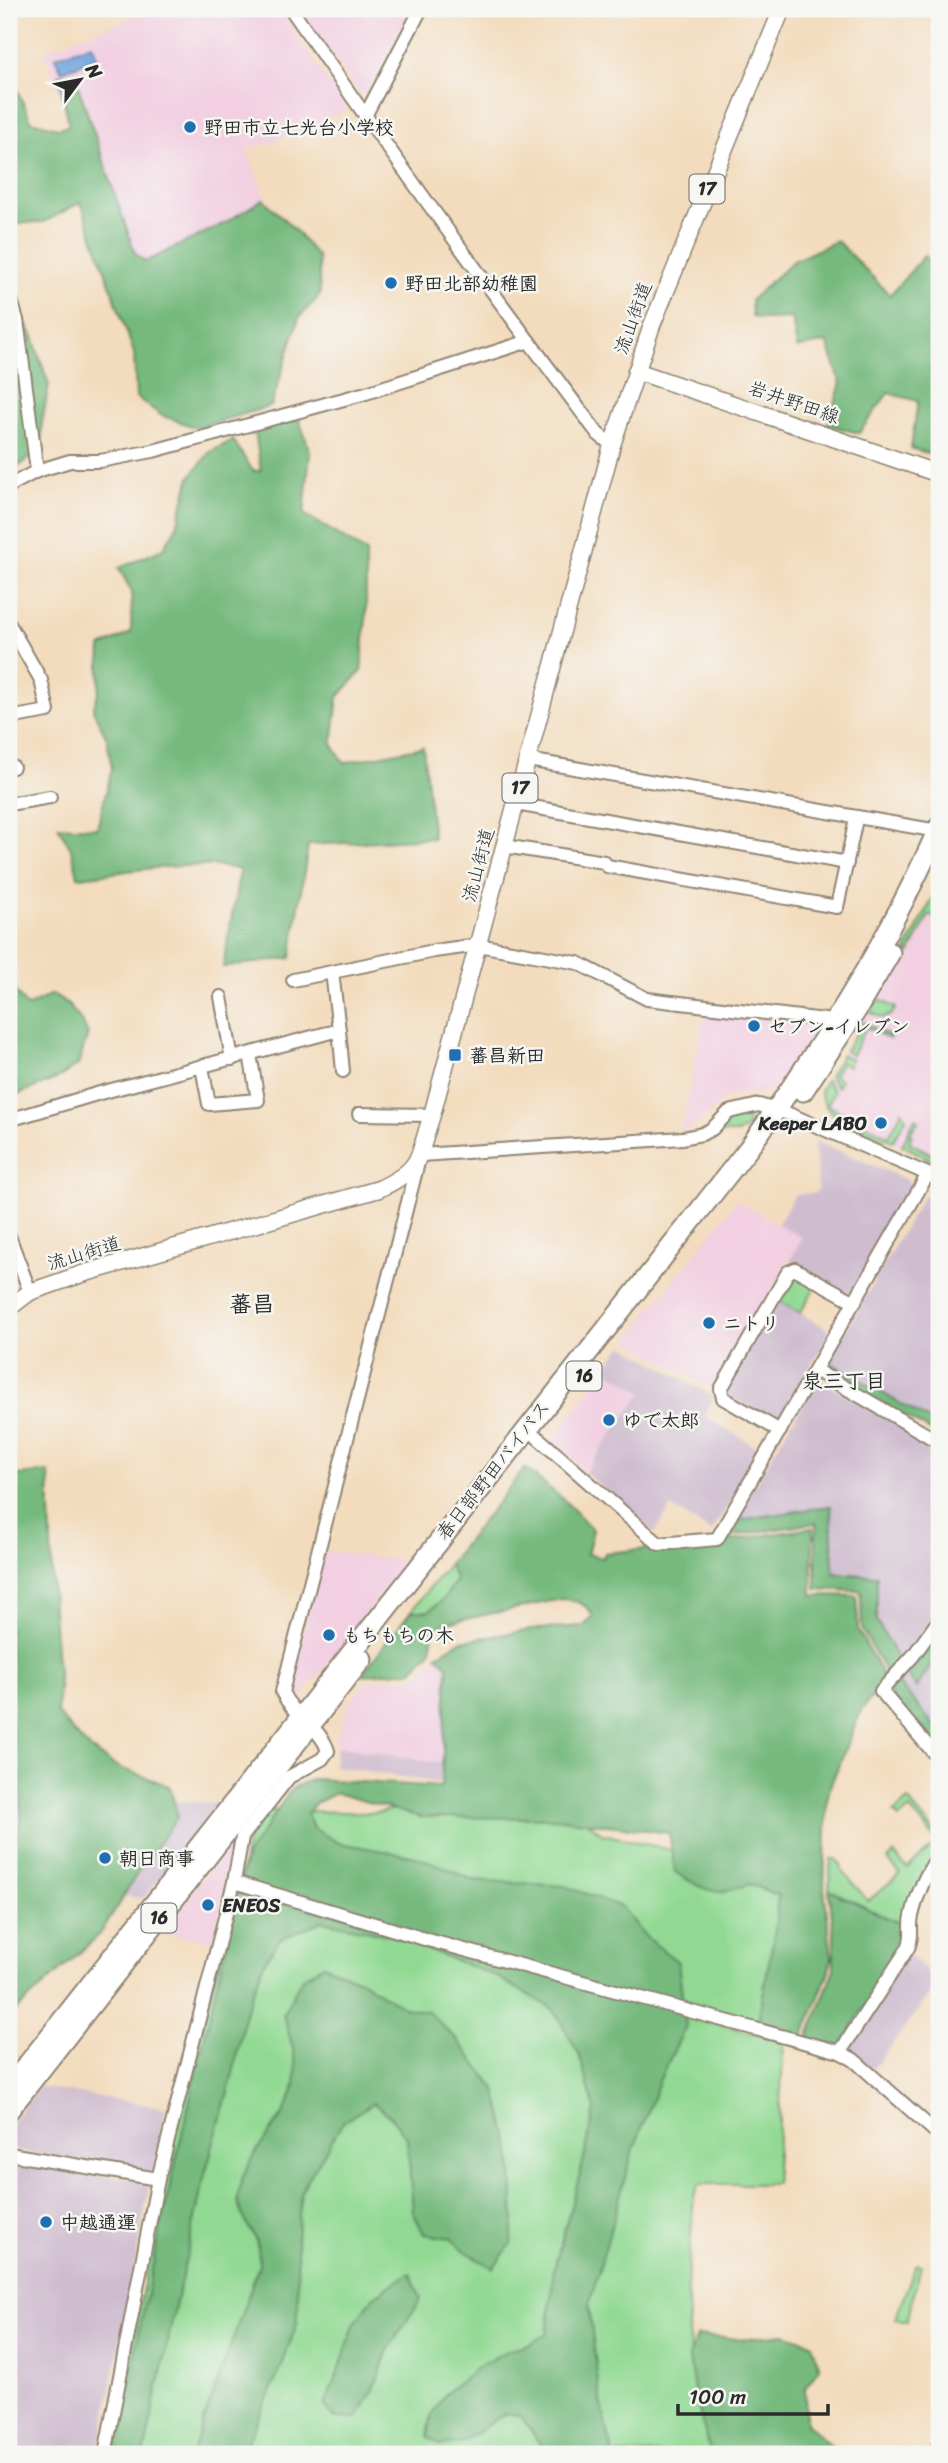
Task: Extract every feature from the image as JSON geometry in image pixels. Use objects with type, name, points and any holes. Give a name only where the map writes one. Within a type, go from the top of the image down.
[{"type":"highway","name":"春日部野田バイパス","points":[[9,2110],[748,1149],[782,1111],[882,941],[938,829]]},
{"type":"highway","name":"春日部野田バイパス","points":[[9,2088],[537,1437],[782,1111],[871,986],[939,853]]},
{"type":"main road","name":"流山街道","points":[[9,1308],[30,1293],[82,1274],[379,1189],[410,1171],[420,1155],[612,445],[675,267],[782,9]]},
{"type":"main road","name":"岩井野田線","points":[[636,371],[939,474]]},
{"type":"main road","points":[[938,2454],[939,2447]]},
{"type":"street","points":[[291,9],[365,116],[529,341],[598,434],[612,445]]},
{"type":"street","points":[[365,116],[421,9]]},
{"type":"street","points":[[9,293],[17,320],[37,471]]},
{"type":"street","points":[[9,486],[37,471],[70,461],[100,460],[153,451],[366,393],[529,341]]},
{"type":"street","points":[[9,624],[41,680],[48,711],[9,718]]},
{"type":"street","points":[[528,760],[856,819],[938,829]]},
{"type":"street","points":[[9,804],[50,797]]},
{"type":"street","points":[[516,804],[847,863]]},
{"type":"street","points":[[504,845],[837,907],[856,819]]},
{"type":"street","points":[[293,980],[434,951],[478,945],[578,963],[647,999],[833,1021]]},
{"type":"street","points":[[332,972],[343,1071]]},
{"type":"street","points":[[221,997],[232,1059]]},
{"type":"street","points":[[9,1120],[339,1030]]},
{"type":"street","points":[[202,1067],[209,1104],[258,1100],[250,1054]]},
{"type":"street","points":[[105,2454],[158,2179],[234,1881],[242,1838],[289,1777],[326,1756],[328,1751],[322,1737],[287,1704],[282,1692],[420,1155],[683,1138],[712,1129],[722,1117],[739,1108],[759,1105],[782,1111],[934,1177],[855,1302],[717,1539],[659,1544],[537,1437]]},
{"type":"street","points":[[359,1114],[432,1115]]},
{"type":"street","points":[[9,1236],[30,1293]]},
{"type":"street","points":[[780,1431],[723,1398],[721,1389],[788,1272],[795,1269],[855,1302]]},
{"type":"street","points":[[815,1370],[939,1442]]},
{"type":"street","points":[[939,1620],[913,1656],[881,1690],[939,1759]]},
{"type":"street","points":[[840,2052],[908,1948],[913,1937],[911,1919],[919,1893],[927,1872],[939,1855]]},
{"type":"street","points":[[234,1881],[428,1940],[840,2052],[854,2060],[939,2135]]},
{"type":"street","points":[[9,2154],[158,2179]]},
{"type":"shaded area","name":"野田市立七光台小学校","points":[[155,9],[279,9],[347,110],[268,144],[246,148],[274,222],[127,276],[45,54],[47,49]]},
{"type":"shaded area","points":[[300,9],[412,9],[368,94],[358,93]]},
{"type":"shaded area","points":[[927,910],[939,916],[939,1164],[877,1134],[837,1119],[829,1113],[820,1091],[881,992]]},
{"type":"shaded area","points":[[706,1007],[820,1024],[779,1084],[763,1093],[736,1094],[726,1098],[696,1125],[681,1131]]},
{"type":"shaded area","points":[[814,1141],[908,1180],[912,1191],[854,1292],[848,1294],[790,1260],[802,1238],[778,1224],[795,1194],[815,1193],[818,1190]]},
{"type":"shaded area","points":[[936,1193],[939,1195],[939,1436],[827,1364],[923,1196]]},
{"type":"shaded area","points":[[737,1200],[802,1238],[716,1387],[712,1389],[627,1340]]},
{"type":"shaded area","points":[[777,1300],[831,1331],[778,1422],[726,1395],[725,1390]]},
{"type":"shaded area","points":[[623,1345],[714,1397],[704,1416],[762,1450],[712,1532],[671,1507],[654,1533],[585,1472],[643,1392],[604,1369]]},
{"type":"shaded area","points":[[604,1369],[643,1392],[585,1472],[554,1445],[553,1440]]},
{"type":"shaded area","points":[[823,1382],[939,1448],[939,1609],[900,1664],[877,1621],[877,1577],[833,1574],[831,1506],[733,1521],[815,1384]]},
{"type":"shaded area","points":[[326,1551],[407,1561],[297,1702],[288,1691],[289,1685]]},
{"type":"shaded area","points":[[939,1630],[939,1753],[889,1690],[916,1663]]},
{"type":"shaded area","points":[[437,1655],[448,1665],[443,1764],[337,1746],[336,1736],[346,1714],[346,1707],[368,1681],[414,1677]]},
{"type":"shaded area","points":[[337,1746],[443,1764],[441,1783],[334,1766]]},
{"type":"shaded area","points":[[18,1796],[217,1803],[144,1898],[32,1887],[19,1930],[9,1930],[9,1890],[13,1879]]},
{"type":"shaded area","points":[[238,1833],[213,1941],[160,1933]]},
{"type":"shaded area","points":[[908,1953],[939,1983],[872,2070],[844,2048]]},
{"type":"shaded area","points":[[39,2087],[166,2108],[153,2170],[148,2172],[9,2149],[9,2126]]},
{"type":"shaded area","points":[[9,2158],[73,2171],[145,2181],[149,2186],[99,2454],[9,2454]]},
{"type":"green space","points":[[9,72],[31,121],[58,128],[69,126],[59,75],[75,77],[135,253],[145,262],[225,223],[263,199],[318,257],[320,295],[299,318],[271,406],[197,428],[161,415],[136,397],[134,353],[81,202],[44,222],[9,224]]},
{"type":"green space","points":[[837,241],[890,295],[925,255],[939,278],[939,458],[911,448],[918,401],[888,393],[859,433],[828,425],[841,383],[827,342],[797,348],[792,318],[752,317],[751,300],[793,261]]},
{"type":"green space","points":[[9,291],[32,335],[49,385],[42,422],[42,448],[19,466],[9,466]]},
{"type":"green space","points":[[299,419],[310,452],[304,514],[366,552],[366,618],[361,672],[338,697],[332,744],[344,763],[423,747],[433,838],[308,845],[291,958],[223,967],[240,870],[205,865],[78,877],[72,851],[58,826],[97,828],[112,769],[107,738],[93,710],[99,690],[101,647],[131,633],[132,592],[119,568],[163,549],[177,526],[190,477],[210,452],[233,440],[253,471],[261,471],[255,431]]},
{"type":"green space","points":[[939,886],[939,919],[929,915],[909,954],[905,952]]},
{"type":"green space","points":[[9,983],[27,1007],[52,994],[58,997],[73,1011],[88,1034],[78,1065],[56,1079],[9,1098]]},
{"type":"green space","points":[[878,999],[896,1008],[891,1015],[883,1018],[870,1012]]},
{"type":"green space","points":[[863,1022],[890,1036],[889,1039],[866,1027],[852,1055],[845,1051]]},
{"type":"green space","points":[[842,1055],[851,1059],[848,1066],[841,1063],[834,1076],[841,1080],[837,1087],[829,1076]]},
{"type":"green space","points":[[826,1080],[834,1092],[827,1105],[861,1122],[858,1128],[839,1119],[825,1105],[820,1091]]},
{"type":"green space","points":[[902,1111],[906,1118],[893,1141],[862,1130],[865,1124],[889,1136]]},
{"type":"green space","points":[[749,1114],[746,1129],[738,1133],[717,1133],[735,1117]]},
{"type":"green space","points":[[915,1118],[919,1120],[910,1134],[912,1136],[909,1142],[939,1158],[939,1164],[902,1145]]},
{"type":"green space","points":[[796,1275],[816,1286],[800,1313],[777,1300],[791,1276]]},
{"type":"green space","points":[[829,1362],[939,1426],[939,1436],[831,1374],[827,1364]]},
{"type":"green space","points":[[525,1468],[565,1501],[593,1530],[587,1554],[603,1558],[605,1553],[713,1543],[813,1528],[812,1595],[857,1596],[858,1630],[885,1680],[861,1711],[827,1800],[824,1888],[832,1958],[804,2034],[802,2037],[757,2026],[775,1930],[778,1895],[749,1884],[718,1891],[695,1884],[675,1872],[669,1833],[554,1818],[420,1817],[336,1793],[316,1803],[307,1814],[313,1828],[339,1843],[412,1856],[472,1880],[565,1886],[622,1907],[646,1937],[678,1962],[686,2026],[660,2079],[631,2157],[589,2305],[599,2391],[613,2454],[547,2454],[521,2416],[506,2413],[463,2442],[442,2445],[428,2437],[431,2416],[444,2395],[478,2367],[510,2349],[530,2344],[547,2333],[554,2269],[595,2110],[579,2054],[553,2009],[497,1977],[394,1936],[322,1921],[280,1939],[263,1965],[245,2013],[233,2074],[205,2174],[144,2454],[114,2454],[162,2220],[247,1855],[292,1788],[313,1779],[441,1787],[448,1666],[437,1655],[461,1641],[537,1629],[584,1626],[593,1616],[580,1603],[562,1599],[446,1623],[432,1632],[432,1650],[411,1671],[361,1675],[411,1611],[429,1611],[444,1599],[456,1580],[449,1564]]},
{"type":"green space","points":[[49,1472],[53,1611],[59,1686],[57,1713],[81,1740],[101,1757],[115,1766],[170,1787],[178,1816],[138,1872],[100,1934],[9,2017],[9,1931],[17,1924],[9,1911],[9,1854],[21,1820],[20,1780],[9,1715],[9,1476]]},
{"type":"green space","points":[[831,1506],[833,1573],[877,1576],[877,1621],[900,1664],[891,1673],[886,1673],[862,1629],[861,1591],[816,1589],[816,1523],[729,1536],[727,1532],[733,1521]]},
{"type":"green space","points":[[449,1564],[456,1580],[444,1599],[429,1611],[411,1611]]},
{"type":"green space","points":[[939,1630],[939,1650],[917,1688],[906,1674]]},
{"type":"green space","points":[[896,1683],[939,1731],[939,1753],[889,1694],[889,1690]]},
{"type":"green space","points":[[908,1800],[939,1837],[939,1851],[909,1928],[829,1890],[831,1859],[836,1859],[842,1866],[840,1868],[868,1901],[900,1874],[888,1860],[894,1854],[907,1868],[938,1842],[910,1809],[899,1818],[894,1812]]},
{"type":"green space","points":[[410,1806],[582,1818],[603,1834],[798,1880],[832,1958],[804,2034],[802,2037],[240,1879],[248,1838],[270,1810],[376,1813]]},
{"type":"green space","points":[[239,1888],[784,2042],[775,2184],[699,2184],[694,2196],[687,2285],[690,2351],[799,2454],[111,2454],[165,2175],[236,1890]]},
{"type":"green space","points":[[829,1890],[909,1928],[909,1934],[840,2047],[808,2038],[834,1969],[834,1934]]},
{"type":"green space","points":[[323,1965],[360,1980],[405,2008],[428,2011],[459,2042],[496,2090],[511,2151],[514,2221],[511,2244],[493,2268],[464,2250],[451,2238],[424,2234],[413,2212],[407,2138],[390,2116],[373,2103],[343,2122],[301,2191],[297,2241],[298,2321],[281,2368],[242,2454],[192,2454],[259,2265],[257,2244],[240,2210],[238,2199],[247,2167],[284,2113],[295,2084],[295,2058],[283,2014],[302,1978]]},
{"type":"green space","points":[[916,2265],[921,2265],[907,2322],[895,2319]]},
{"type":"green space","points":[[410,2273],[421,2299],[388,2350],[374,2389],[357,2418],[333,2418],[325,2405],[354,2324],[374,2296]]},
{"type":"green space","points":[[784,2334],[812,2343],[820,2368],[805,2388],[806,2423],[839,2454],[711,2454],[695,2397],[689,2358],[696,2336],[742,2339]]},
{"type":"water","points":[[92,44],[97,58],[62,71],[55,57]]},
{"type":"place","name":"野田市立七光台小学校","points":[[190,127]]},
{"type":"place","name":"野田北部幼稚園","points":[[391,283]]},
{"type":"place","name":"セブン-イレブン","points":[[754,1026]]},
{"type":"place","name":"蕃昌新田","points":[[455,1055]]},
{"type":"place","name":"Keeper LABO","points":[[881,1123]]},
{"type":"place","name":"ニトリ","points":[[709,1323]]},
{"type":"place","name":"ゆで太郎","points":[[609,1420]]},
{"type":"place","name":"もちもちの木","points":[[329,1635]]},
{"type":"place","name":"朝日商事","points":[[105,1858]]},
{"type":"place","name":"ENEOS","points":[[208,1905]]},
{"type":"place","name":"中越通運","points":[[46,2222]]},
{"type":"district","name":"蕃昌","points":[[252,1304]]},
{"type":"district","name":"泉三丁目","points":[[844,1381]]}]
